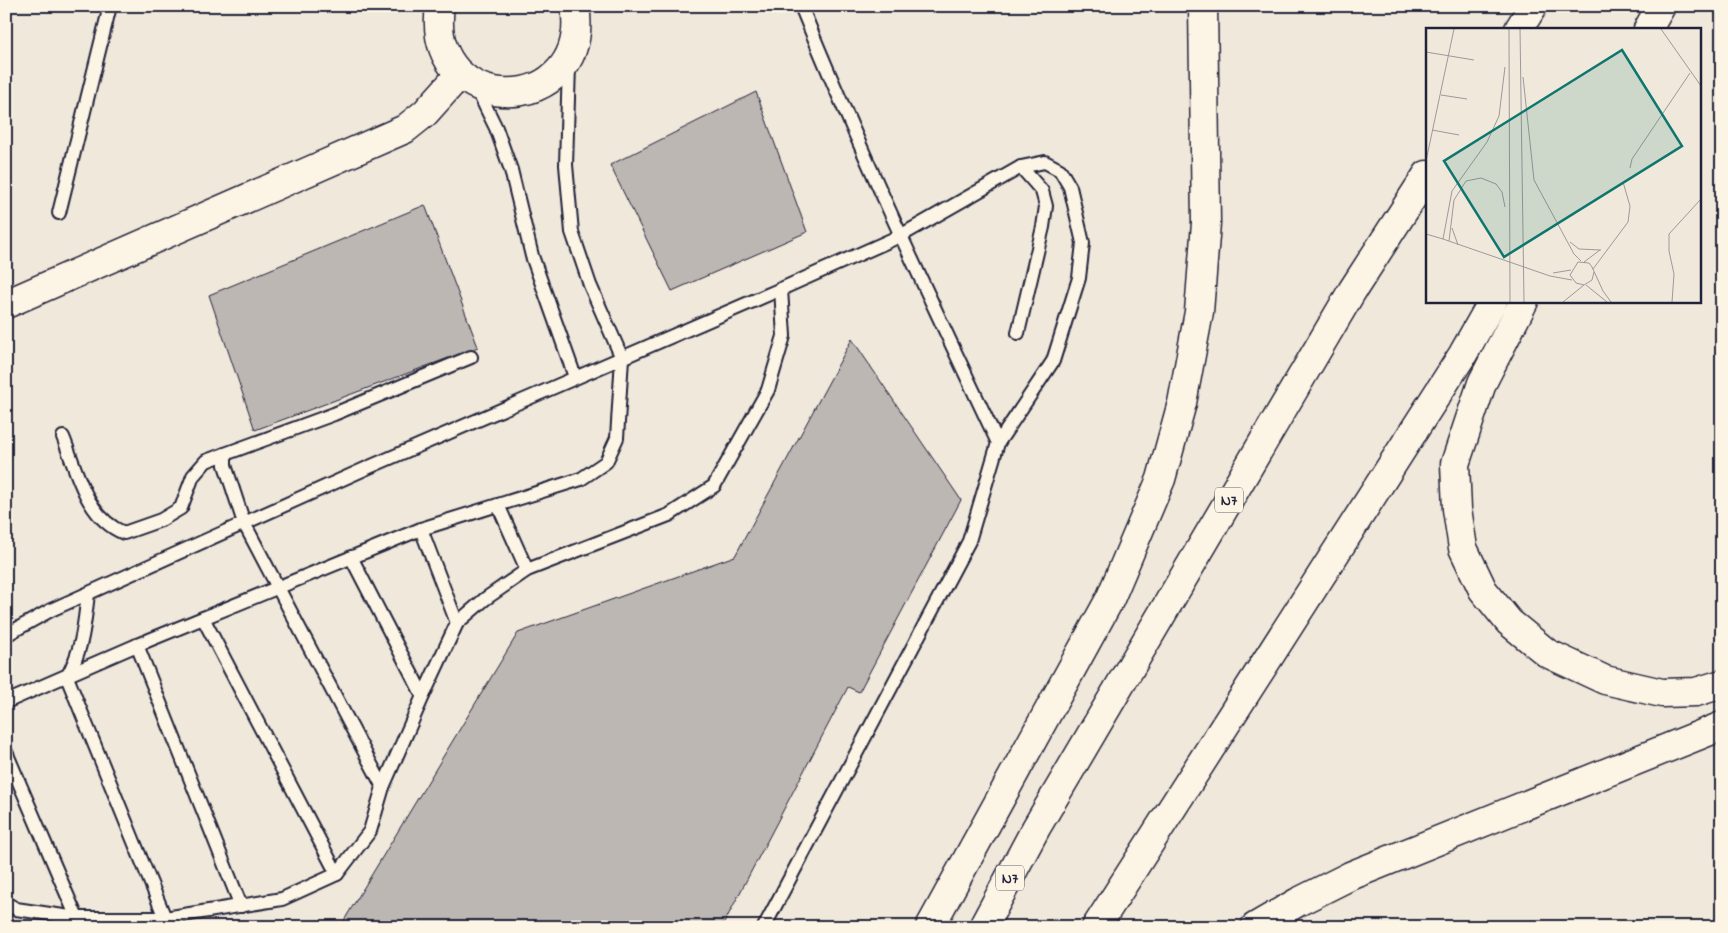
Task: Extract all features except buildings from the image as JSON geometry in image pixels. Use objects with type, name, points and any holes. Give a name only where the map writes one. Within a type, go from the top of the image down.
[{"type":"main road","points":[[440,6],[438,25],[441,43],[448,59],[467,79],[491,92],[509,93],[528,90],[544,83],[558,72],[569,57],[576,40],[578,23],[575,6]]},
{"type":"main road","points":[[930,927],[1110,599],[1161,479],[1182,403],[1199,312],[1206,223],[1203,6]]},
{"type":"main road","points":[[1520,28],[1533,6]]},
{"type":"main road","points":[[1649,28],[1661,6]]},
{"type":"main road","points":[[6,304],[405,129],[467,79]]},
{"type":"main road","name":"N7","points":[[984,927],[1036,828],[1352,291],[1426,177]]},
{"type":"main road","points":[[1096,927],[1458,362],[1492,302]]},
{"type":"main road","points":[[1523,302],[1482,383],[1455,464],[1457,509],[1463,548],[1484,590],[1508,622],[1547,653],[1605,680],[1662,693],[1696,692],[1722,684]]},
{"type":"main road","points":[[1255,927],[1298,902],[1350,876],[1722,726]]},
{"type":"lane","points":[[60,213],[110,6]]},
{"type":"lane","points":[[801,6],[832,84],[900,236],[998,444]]},
{"type":"lane","points":[[6,702],[137,645],[421,529],[581,480],[606,462],[617,438],[622,358],[590,285],[572,232],[566,165],[569,57]]},
{"type":"lane","points":[[467,79],[496,128],[511,170],[532,256],[575,377]]},
{"type":"lane","points":[[6,635],[51,610],[366,468],[900,236],[1021,167],[1045,162],[1060,170],[1070,187],[1083,242],[1079,278],[1053,361],[998,444],[969,540],[764,927]]},
{"type":"lane","points":[[1018,333],[1043,227],[1046,206],[1042,191],[1021,167]]},
{"type":"lane","points":[[6,903],[16,909],[77,918],[165,918],[282,899],[337,874],[370,831],[383,787],[422,696],[457,622],[485,599],[527,570],[669,515],[714,486],[768,390],[784,336],[781,289]]},
{"type":"lane","points":[[64,437],[90,504],[111,528],[124,533],[161,520],[181,508],[193,476],[206,461],[334,414],[471,357]]},
{"type":"lane","points":[[225,454],[225,465],[244,523],[383,787]]},
{"type":"lane","points":[[498,505],[527,570]]},
{"type":"lane","points":[[421,529],[457,622]]},
{"type":"lane","points":[[351,557],[422,696]]},
{"type":"lane","points":[[67,677],[76,660],[83,637],[88,594]]},
{"type":"lane","points":[[203,618],[337,874]]},
{"type":"lane","points":[[137,645],[241,906]]},
{"type":"lane","points":[[67,677],[165,918]]},
{"type":"lane","points":[[6,752],[77,918]]}]
